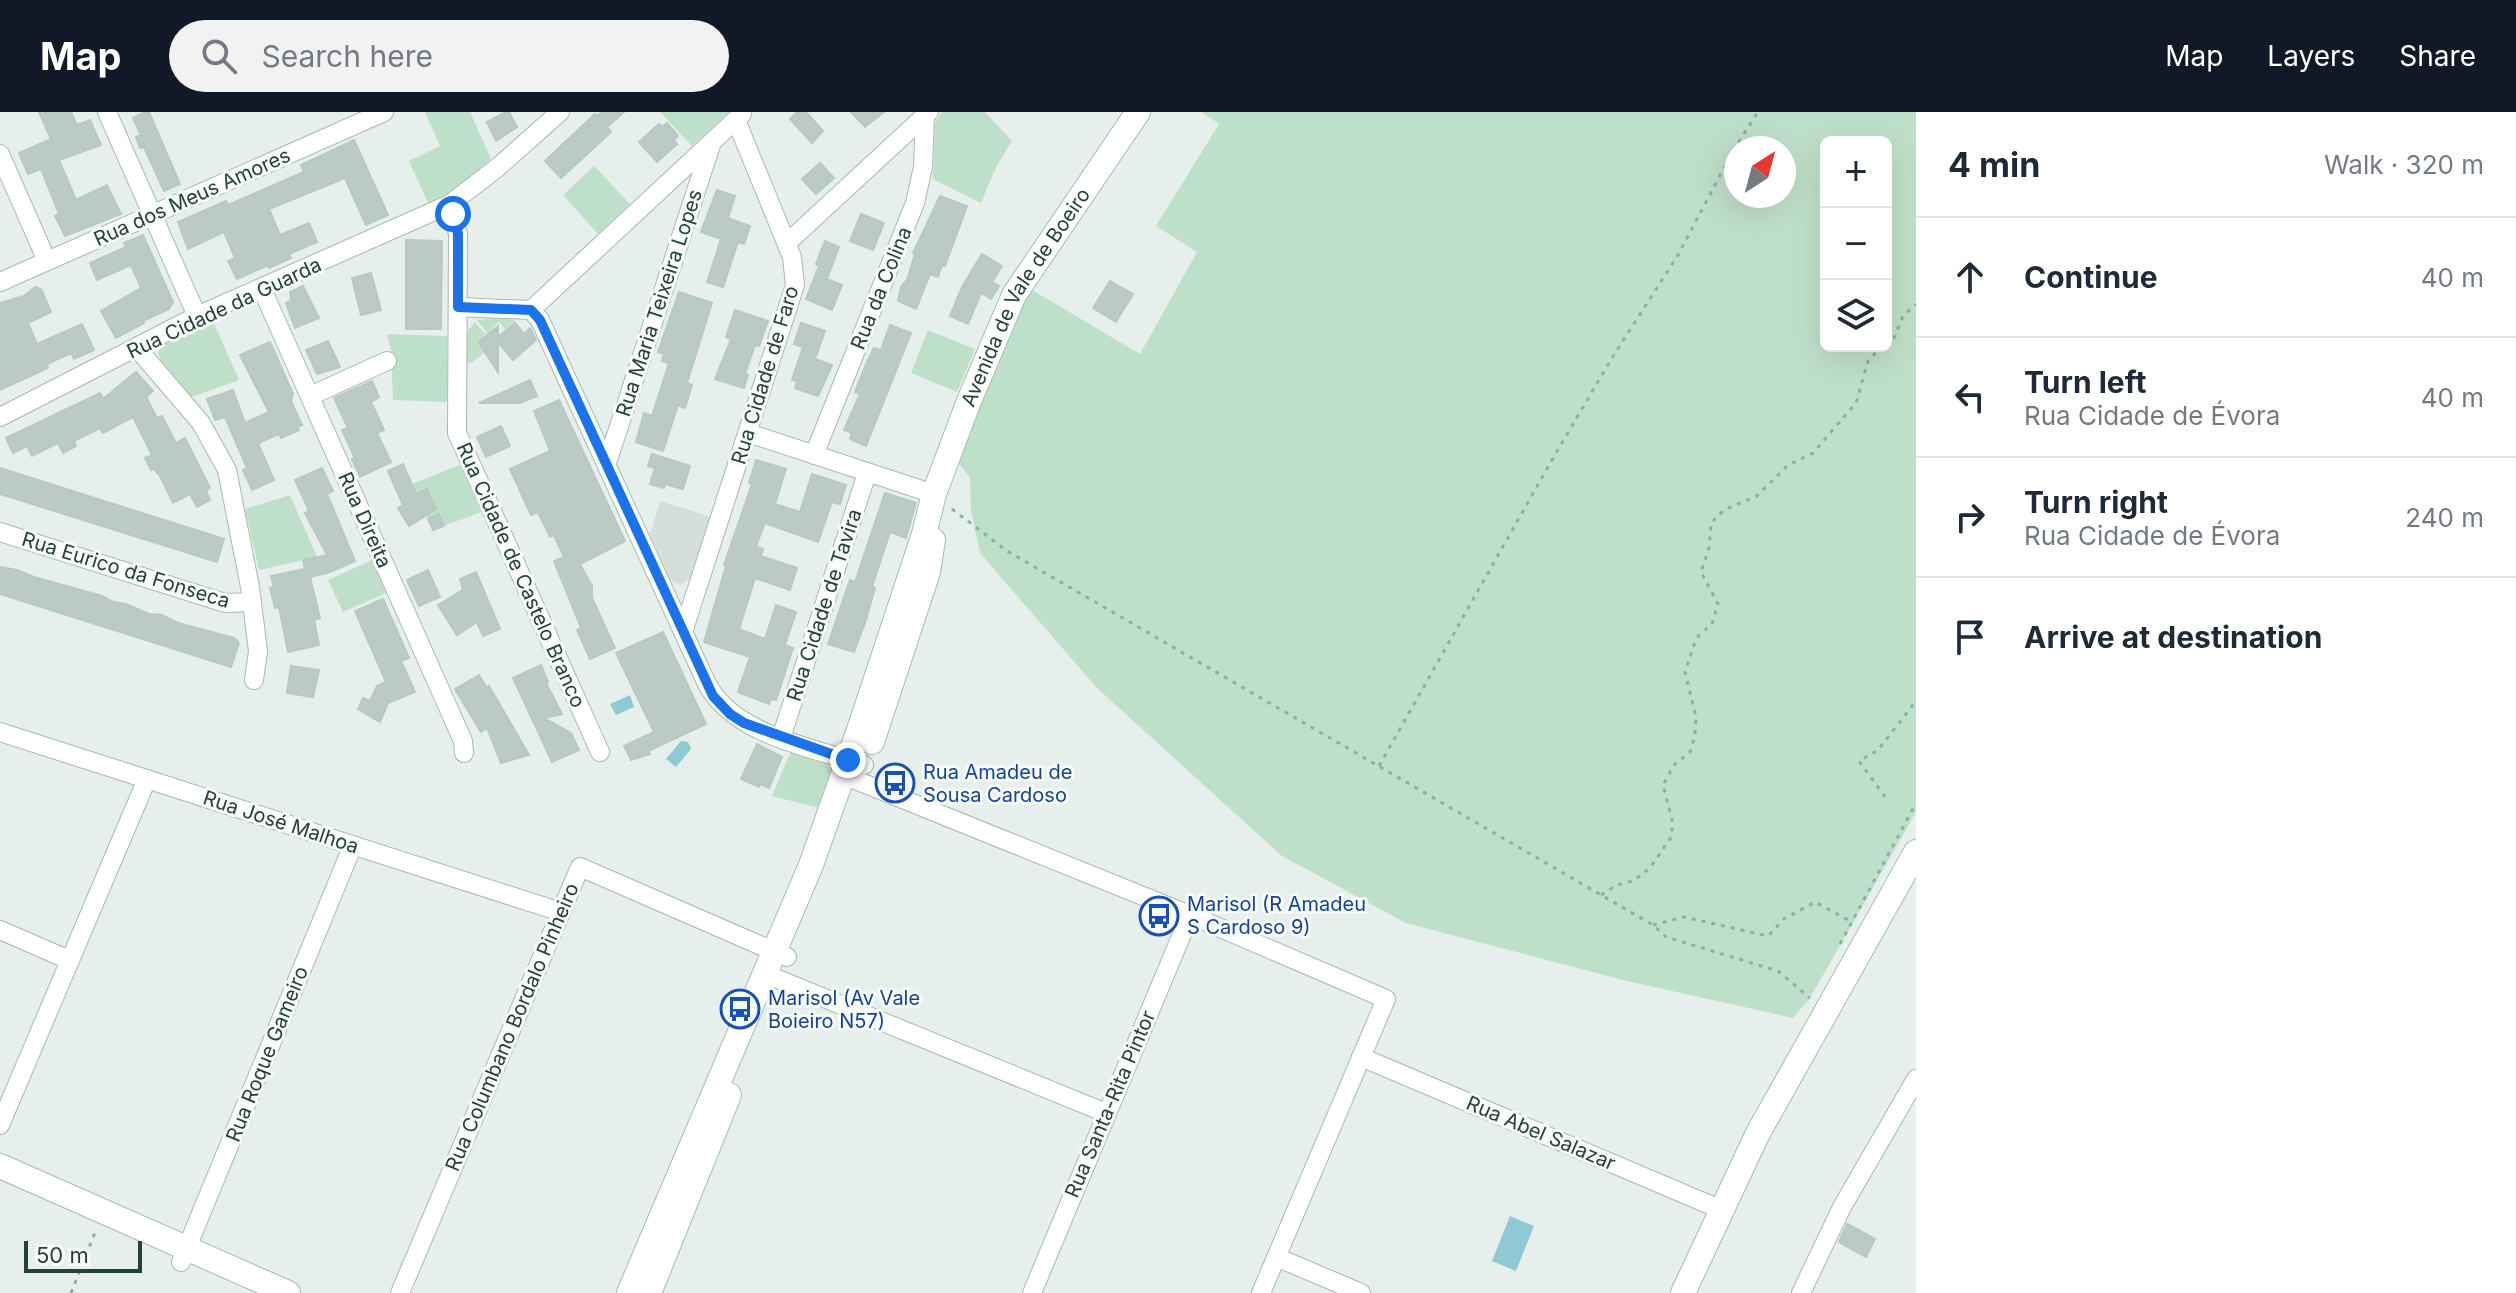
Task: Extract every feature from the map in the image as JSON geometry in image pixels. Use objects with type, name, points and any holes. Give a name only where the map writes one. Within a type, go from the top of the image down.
[{"type":"street","points":[[107,112],[197,316]]},
{"type":"street","name":"Rua dos Meus Amores","points":[[0,282],[384,112]]},
{"type":"street","points":[[531,112],[540,130]]},
{"type":"street","name":"Rua Cidade da Guarda","points":[[0,417],[197,316],[450,204],[472,189],[560,112]]},
{"type":"street","name":"Avenida de Vale de Boeiro","points":[[649,1293],[811,865],[853,770],[934,494],[969,401],[1014,295],[1138,112]]},
{"type":"street","points":[[787,243],[927,114]]},
{"type":"street","name":"Rua da Colina","points":[[814,455],[915,203],[923,167],[927,114]]},
{"type":"street","points":[[458,307],[531,310],[740,116]]},
{"type":"street","name":"Rua Cidade de Faro","points":[[683,632],[792,298],[795,270],[740,116]]},
{"type":"street","name":"Rua Maria Teixeira Lopes","points":[[607,463],[712,142]]},
{"type":"street","points":[[0,154],[47,261]]},
{"type":"street","name":"Rua Cidade de Castelo Branco","points":[[450,204],[458,234],[457,433],[600,752]]},
{"type":"street","name":"Rua Direita","points":[[262,289],[463,741],[464,753]]},
{"type":"street","points":[[531,310],[546,333],[707,684],[721,706],[744,723],[1386,999],[1261,1293]]},
{"type":"street","points":[[137,348],[201,423],[227,470],[252,602],[258,660],[254,680]]},
{"type":"street","points":[[310,396],[387,361]]},
{"type":"street","points":[[748,433],[934,494]]},
{"type":"street","name":"Rua Cidade de Tavira","points":[[781,738],[867,473]]},
{"type":"street","name":"Rua Eurico da Fonseca","points":[[0,532],[225,603],[252,602]]},
{"type":"street","name":"Rua José Malhoa","points":[[0,732],[561,912]]},
{"type":"street","points":[[0,1125],[147,779]]},
{"type":"street","name":"Rua Roque Gameiro","points":[[184,1255],[353,845]]},
{"type":"street","points":[[1683,1293],[1758,1133],[1916,852]]},
{"type":"street","name":"Rua Columbano Bordalo Pinheiro","points":[[400,1293],[580,867],[775,965]]},
{"type":"street","name":"Rua Santa-Rita Pintor","points":[[1032,1293],[1190,915]]},
{"type":"street","points":[[0,930],[69,960]]},
{"type":"street","points":[[775,965],[1106,1113]]},
{"type":"street","name":"Avenida de Vale de Boeiro","points":[[629,1293],[775,965]]},
{"type":"street","name":"Rua Abel Salazar","points":[[1361,1057],[1722,1210]]},
{"type":"street","points":[[1801,1293],[1842,1207],[1916,1079]]},
{"type":"street","points":[[0,1166],[184,1255],[253,1293]]},
{"type":"street","points":[[0,1182],[98,1225],[288,1293]]},
{"type":"street","points":[[1276,1257],[1361,1293]]},
{"type":"path","points":[[1378,767],[1553,458],[1678,255],[1734,149],[1758,112]]},
{"type":"path","points":[[1892,341],[1903,316],[1916,304]]},
{"type":"path","points":[[1601,895],[1617,885],[1633,881],[1650,868],[1672,836],[1672,819],[1663,785],[1674,765],[1690,752],[1695,735],[1696,717],[1685,672],[1694,645],[1699,635],[1712,624],[1718,604],[1701,572],[1709,548],[1711,523],[1724,510],[1757,496],[1788,465],[1813,453],[1856,403],[1868,361],[1877,352]]},
{"type":"path","points":[[934,494],[1007,551],[1653,925],[1666,937],[1778,971],[1810,998]]},
{"type":"path","points":[[1885,797],[1859,761],[1878,750],[1916,701]]},
{"type":"path","points":[[1653,925],[1684,917],[1768,936],[1784,919],[1815,902],[1852,922]]},
{"type":"path","points":[[71,1293],[98,1225]]},
{"type":"shaded area","points":[[660,501],[711,517],[691,577],[682,585],[669,577],[650,534]]},
{"type":"green space","points":[[425,112],[470,112],[491,159],[457,189],[428,203],[409,161],[440,146]]},
{"type":"green space","points":[[660,112],[729,112],[692,146]]},
{"type":"green space","points":[[942,112],[985,112],[1012,141],[996,167],[981,203],[933,179],[935,123]]},
{"type":"green space","points":[[1202,112],[1916,112],[1916,812],[1810,998],[1793,1018],[1623,980],[1406,923],[1282,856],[1096,687],[980,553],[971,510],[970,478],[958,462],[979,394],[1027,287],[1140,354],[1197,252],[1156,226],[1219,124]]},
{"type":"green space","points":[[594,166],[630,204],[598,234],[563,195]]},
{"type":"green space","points":[[504,317],[515,321],[505,329],[499,322],[487,333],[477,320]]},
{"type":"green space","points":[[213,321],[239,380],[192,397],[161,361],[158,352],[164,344]]},
{"type":"green space","points":[[475,322],[485,334],[476,342],[484,353],[471,363],[466,363],[467,332]]},
{"type":"green space","points":[[928,330],[975,349],[957,392],[911,373]]},
{"type":"green space","points":[[387,334],[447,336],[447,402],[393,400],[391,350]]},
{"type":"green space","points":[[460,465],[481,512],[433,530],[412,484]]},
{"type":"green space","points":[[290,495],[317,557],[259,570],[245,509]]},
{"type":"green space","points":[[372,560],[386,593],[343,612],[328,580]]},
{"type":"green space","points":[[791,751],[824,762],[831,770],[823,809],[772,796]]},
{"type":"water","points":[[630,695],[634,707],[616,715],[610,704]]},
{"type":"water","points":[[681,741],[688,742],[691,749],[676,767],[666,759]]},
{"type":"water","points":[[1510,1216],[1534,1226],[1516,1271],[1492,1261]]},
{"type":"building","points":[[39,112],[71,112],[77,125],[90,120],[101,145],[59,160],[76,200],[107,185],[121,214],[65,236],[55,216],[59,214],[41,169],[28,174],[19,153],[51,139]]},
{"type":"building","points":[[149,112],[180,184],[164,191],[144,147],[140,148],[136,137],[141,135],[133,118]]},
{"type":"building","points":[[509,112],[517,127],[496,141],[487,122]]},
{"type":"building","points":[[602,112],[624,112],[607,127],[611,132],[561,178],[545,161],[595,114],[597,116]]},
{"type":"building","points":[[797,112],[806,112],[823,131],[812,143],[790,119]]},
{"type":"building","points":[[851,112],[884,112],[865,127]]},
{"type":"building","points":[[667,123],[678,136],[674,140],[677,144],[657,162],[639,142],[659,124],[662,127]]},
{"type":"building","points":[[354,140],[388,215],[366,225],[345,178],[269,209],[280,235],[309,223],[317,242],[289,254],[291,258],[269,268],[268,265],[237,279],[228,261],[235,258],[224,232],[188,249],[178,222],[226,201],[228,205],[304,172],[301,165]]},
{"type":"building","points":[[820,163],[834,178],[816,194],[802,179]]},
{"type":"building","points":[[717,190],[735,196],[728,218],[750,226],[744,244],[738,242],[723,287],[707,282],[721,239],[701,232]]},
{"type":"building","points":[[940,196],[967,206],[945,266],[942,265],[938,277],[930,274],[916,309],[898,301],[913,253]]},
{"type":"building","points":[[861,214],[884,223],[873,250],[850,241]]},
{"type":"building","points":[[143,235],[173,302],[169,309],[116,338],[101,311],[141,288],[131,265],[97,280],[90,263],[126,247],[124,243]]},
{"type":"building","points":[[406,240],[442,241],[441,329],[406,329]]},
{"type":"building","points":[[825,241],[839,247],[827,279],[842,285],[832,310],[806,299]]},
{"type":"building","points":[[982,254],[1002,266],[992,282],[999,286],[991,299],[981,293],[968,324],[950,316],[962,287]]},
{"type":"building","points":[[371,273],[381,310],[361,315],[352,278]]},
{"type":"building","points":[[1110,281],[1133,294],[1116,322],[1093,308]]},
{"type":"building","points":[[303,286],[319,318],[295,328],[286,303],[291,301],[290,292]]},
{"type":"building","points":[[35,287],[41,289],[51,312],[28,323],[37,344],[82,324],[94,350],[74,359],[71,353],[47,364],[48,368],[0,390],[0,303],[24,296]]},
{"type":"building","points":[[679,292],[712,303],[687,383],[692,385],[685,408],[678,405],[663,451],[636,442],[644,413],[652,416],[669,363],[662,361],[664,354],[658,352]]},
{"type":"building","points":[[735,310],[768,321],[759,346],[755,345],[745,374],[748,375],[744,388],[715,379],[731,339],[726,337]]},
{"type":"building","points":[[515,323],[524,334],[530,328],[536,340],[513,360],[498,342],[498,372],[478,342],[498,326],[498,337]]},
{"type":"building","points":[[801,323],[825,331],[815,359],[832,365],[818,396],[795,388],[797,381],[792,380],[803,347],[794,344]]},
{"type":"building","points":[[890,325],[911,333],[866,446],[850,439],[852,433],[844,430],[860,394],[855,392],[867,362],[874,348],[881,350]]},
{"type":"building","points":[[328,341],[340,367],[317,374],[306,350]]},
{"type":"building","points":[[270,342],[293,394],[291,401],[302,425],[297,427],[299,430],[281,438],[279,434],[258,443],[274,480],[252,490],[243,470],[247,468],[225,417],[215,420],[207,399],[233,390],[245,423],[269,412],[240,355]]},
{"type":"building","points":[[136,372],[153,391],[146,397],[157,418],[162,416],[176,443],[185,438],[210,488],[206,491],[210,500],[197,507],[190,494],[173,503],[160,476],[153,468],[151,470],[145,458],[152,455],[133,417],[103,433],[100,428],[74,441],[76,446],[63,453],[58,443],[32,456],[27,446],[13,453],[6,438],[100,393],[103,399]]},
{"type":"building","points":[[530,380],[537,396],[520,403],[479,403]]},
{"type":"building","points":[[372,381],[379,397],[371,402],[384,430],[377,433],[391,462],[360,477],[342,430],[348,428],[334,398]]},
{"type":"building","points":[[559,400],[625,541],[580,564],[592,586],[592,598],[615,648],[590,659],[554,561],[564,557],[538,512],[531,515],[510,469],[550,451],[534,411]]},
{"type":"building","points":[[501,426],[510,446],[486,457],[477,437]]},
{"type":"building","points":[[652,454],[690,466],[683,489],[650,484],[655,468],[648,466]]},
{"type":"building","points":[[756,460],[786,469],[775,504],[800,512],[812,474],[846,485],[840,504],[832,502],[818,542],[765,523],[756,546],[763,549],[761,556],[797,568],[790,590],[755,578],[739,629],[765,639],[776,605],[796,612],[785,645],[793,648],[776,700],[771,699],[769,704],[738,692],[750,657],[704,642],[724,565],[752,484],[749,483]]},
{"type":"building","points":[[403,464],[416,494],[427,489],[436,509],[409,526],[398,508],[403,505],[388,471]]},
{"type":"building","points":[[0,468],[224,539],[217,562],[0,494]]},
{"type":"building","points":[[322,468],[333,491],[327,494],[355,561],[310,577],[320,618],[314,620],[319,645],[288,652],[279,607],[275,608],[270,588],[274,587],[271,576],[305,569],[303,560],[327,555],[305,513],[309,511],[295,480]]},
{"type":"building","points":[[885,493],[916,503],[906,538],[890,532],[854,652],[828,644],[850,580],[855,582]]},
{"type":"building","points":[[439,514],[444,526],[433,530],[428,519]]},
{"type":"building","points":[[0,567],[234,638],[239,643],[231,667],[0,594]]},
{"type":"building","points":[[428,570],[440,597],[419,606],[407,580]]},
{"type":"building","points":[[476,572],[500,629],[483,636],[477,622],[457,635],[438,605],[463,590],[460,579]]},
{"type":"building","points":[[383,599],[409,658],[401,661],[415,692],[388,703],[380,722],[358,709],[363,698],[370,701],[377,686],[386,682],[355,611]]},
{"type":"building","points":[[663,632],[706,724],[648,751],[650,754],[631,760],[624,746],[654,732],[616,653]]},
{"type":"building","points":[[541,665],[546,683],[562,714],[544,718],[571,733],[579,750],[552,762],[513,678]]},
{"type":"building","points":[[291,666],[319,670],[313,697],[287,693]]},
{"type":"building","points":[[479,675],[487,688],[489,686],[529,755],[501,763],[487,728],[481,732],[455,689]]},
{"type":"building","points":[[757,744],[782,757],[769,788],[741,779]]},
{"type":"building","points":[[1847,1224],[1875,1239],[1866,1257],[1839,1242]]},
{"type":"place","name":"Rua Amadeu de Sousa Cardoso","points":[[895,783]]},
{"type":"place","name":"Marisol (R Amadeu S Cardoso 9)","points":[[1159,916]]},
{"type":"place","name":"Marisol (Av Vale Boieiro N57)","points":[[740,1009]]},
{"type":"route","points":[[453,214],[458,234],[458,307],[531,310],[540,320],[713,696],[730,714],[744,723],[848,760]]}]
